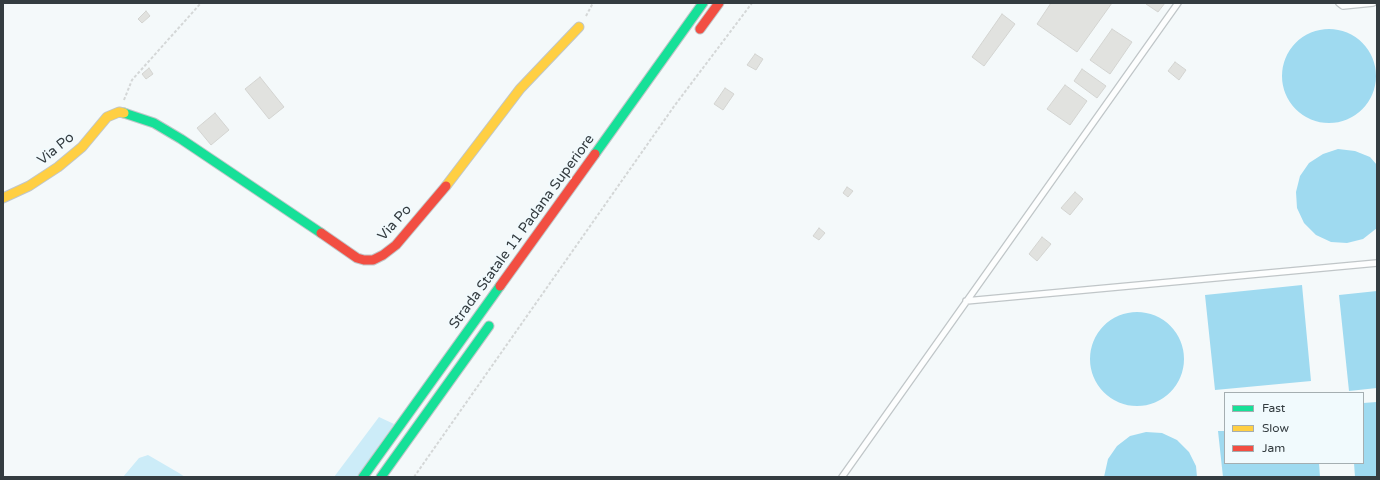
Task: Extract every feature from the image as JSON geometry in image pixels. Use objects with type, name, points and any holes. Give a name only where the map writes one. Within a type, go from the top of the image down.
[{"type":"main road","name":"Strada Statale 11 Padana Superiore","points":[[363,477],[702,3]]},
{"type":"main road","points":[[696,35],[718,3]]},
{"type":"main road","name":"Via Po","points":[[3,198],[29,186],[58,167],[82,147],[107,118],[119,112],[154,123],[234,174],[357,258],[373,260],[383,255],[396,245],[456,173],[520,89],[579,27]]},
{"type":"main road","name":"Strada Statale 11 Padana Superiore","points":[[381,477],[495,317]]},
{"type":"lane","points":[[842,477],[1178,3]]},
{"type":"lane","points":[[1339,3],[1343,6],[1373,3]]},
{"type":"lane","points":[[966,301],[1377,263]]},
{"type":"path","points":[[119,112],[132,80],[201,3]]},
{"type":"path","points":[[414,477],[675,105],[752,3]]},
{"type":"shaded area","points":[[379,417],[394,424],[357,477],[334,477]]},
{"type":"shaded area","points":[[148,455],[185,477],[123,477],[139,458]]},
{"type":"water","points":[[1329,29],[1347,33],[1362,43],[1372,58],[1376,76],[1372,94],[1362,109],[1347,119],[1329,123],[1311,119],[1296,109],[1286,94],[1282,76],[1286,58],[1296,43],[1311,33]]},
{"type":"water","points":[[1338,149],[1355,151],[1370,157],[1377,165],[1377,228],[1363,239],[1347,243],[1331,242],[1316,235],[1304,223],[1297,208],[1296,192],[1300,176],[1309,163],[1323,154]]},
{"type":"water","points":[[1302,285],[1311,381],[1215,390],[1205,295]]},
{"type":"water","points":[[1377,291],[1377,388],[1349,391],[1339,295]]},
{"type":"water","points":[[1137,312],[1155,316],[1170,326],[1180,341],[1184,359],[1180,377],[1170,392],[1155,402],[1137,406],[1119,402],[1104,392],[1094,377],[1090,359],[1094,341],[1104,326],[1119,316]]},
{"type":"water","points":[[1377,402],[1377,477],[1355,477],[1354,464],[1364,464],[1364,403]]},
{"type":"water","points":[[1218,431],[1224,431],[1224,464],[1319,464],[1320,477],[1223,477]]},
{"type":"water","points":[[1146,432],[1162,433],[1177,440],[1189,452],[1196,466],[1197,477],[1104,477],[1108,459],[1117,446],[1130,436]]},
{"type":"building","points":[[1051,3],[1112,3],[1077,52],[1037,24]]},
{"type":"building","points":[[1165,3],[1158,12],[1146,4]]},
{"type":"building","points":[[146,11],[150,16],[142,23],[138,19]]},
{"type":"building","points":[[1002,14],[1015,24],[984,66],[972,57]]},
{"type":"building","points":[[1112,29],[1132,42],[1110,74],[1090,60]]},
{"type":"building","points":[[755,54],[763,59],[756,70],[747,65]]},
{"type":"building","points":[[1175,62],[1186,70],[1179,80],[1168,71]]},
{"type":"building","points":[[149,68],[153,74],[146,79],[142,74]]},
{"type":"building","points":[[1082,69],[1106,86],[1097,98],[1074,81]]},
{"type":"building","points":[[260,77],[284,107],[269,119],[245,89]]},
{"type":"building","points":[[1065,85],[1087,101],[1070,125],[1047,109]]},
{"type":"building","points":[[725,88],[734,94],[723,110],[714,104]]},
{"type":"building","points":[[215,113],[229,130],[211,145],[197,128]]},
{"type":"building","points":[[847,187],[853,191],[848,197],[843,193]]},
{"type":"building","points":[[1075,192],[1083,199],[1070,215],[1061,208]]},
{"type":"building","points":[[819,228],[825,233],[819,240],[813,236]]},
{"type":"building","points":[[1042,237],[1051,244],[1037,261],[1029,254]]},
{"type":"traffic: fast","points":[[595,154],[703,3]]},
{"type":"traffic: fast","points":[[124,113],[154,123],[181,139],[321,233]]},
{"type":"traffic: fast","points":[[363,477],[500,286]]},
{"type":"traffic: fast","points":[[381,477],[489,326]]},
{"type":"traffic: slow","points":[[446,186],[520,89],[579,27]]},
{"type":"traffic: slow","points":[[3,198],[29,186],[58,167],[82,147],[107,117],[119,112],[124,113]]},
{"type":"traffic: jam","points":[[700,29],[719,3]]},
{"type":"traffic: jam","points":[[500,286],[595,154]]},
{"type":"traffic: jam","points":[[321,233],[357,258],[373,260],[383,255],[396,245],[446,186]]}]
